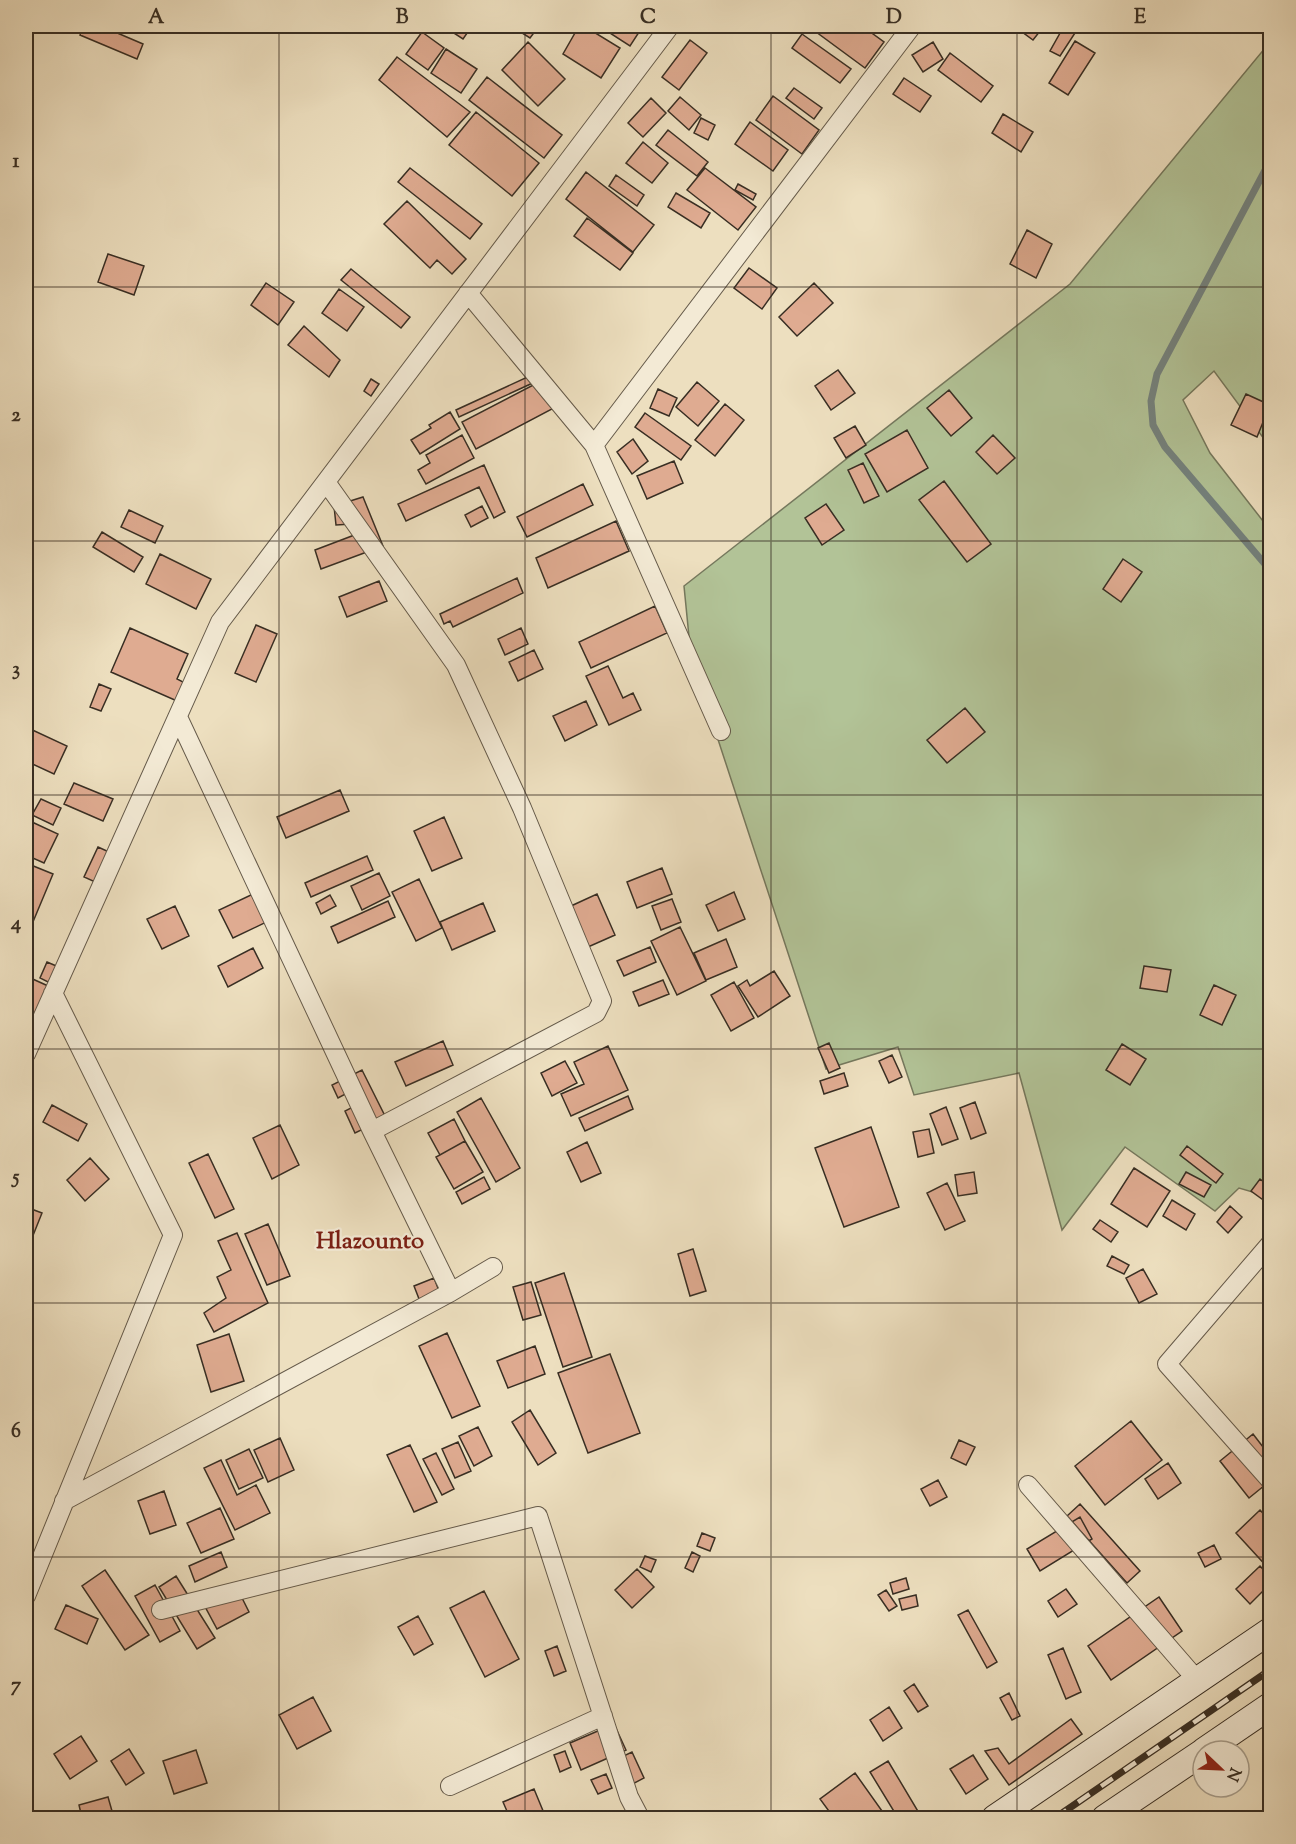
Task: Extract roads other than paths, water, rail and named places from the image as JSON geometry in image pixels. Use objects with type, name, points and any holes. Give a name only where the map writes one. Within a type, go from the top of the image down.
[{"type":"main road","points":[[994,1818],[1270,1631]]},
{"type":"main road","points":[[1221,1739],[1270,1706]]},
{"type":"main road","points":[[1105,1818],[1191,1759]]},
{"type":"street","points":[[26,1054],[220,622],[670,26]]},
{"type":"street","points":[[594,445],[912,26]]},
{"type":"street","points":[[468,293],[594,445],[721,731]]},
{"type":"street","points":[[326,482],[456,665],[522,808],[602,1001],[596,1012],[372,1131]]},
{"type":"street","points":[[178,717],[372,1131],[451,1292]]},
{"type":"street","points":[[26,1596],[173,1235],[53,993]]},
{"type":"street","points":[[1270,1244],[1167,1364],[1270,1480]]},
{"type":"street","points":[[64,1501],[451,1292],[493,1267]]},
{"type":"street","points":[[1028,1485],[1197,1680]]},
{"type":"street","points":[[161,1610],[538,1516],[629,1797],[640,1818]]},
{"type":"street","points":[[450,1786],[603,1716]]},
{"type":"waterway","points":[[1270,161],[1157,374],[1151,401],[1153,425],[1165,447],[1270,570]]},
{"type":"railway","points":[[1055,1818],[1270,1670]]},
{"type":"district","name":"Hlazounto","points":[[370,1242]]}]
